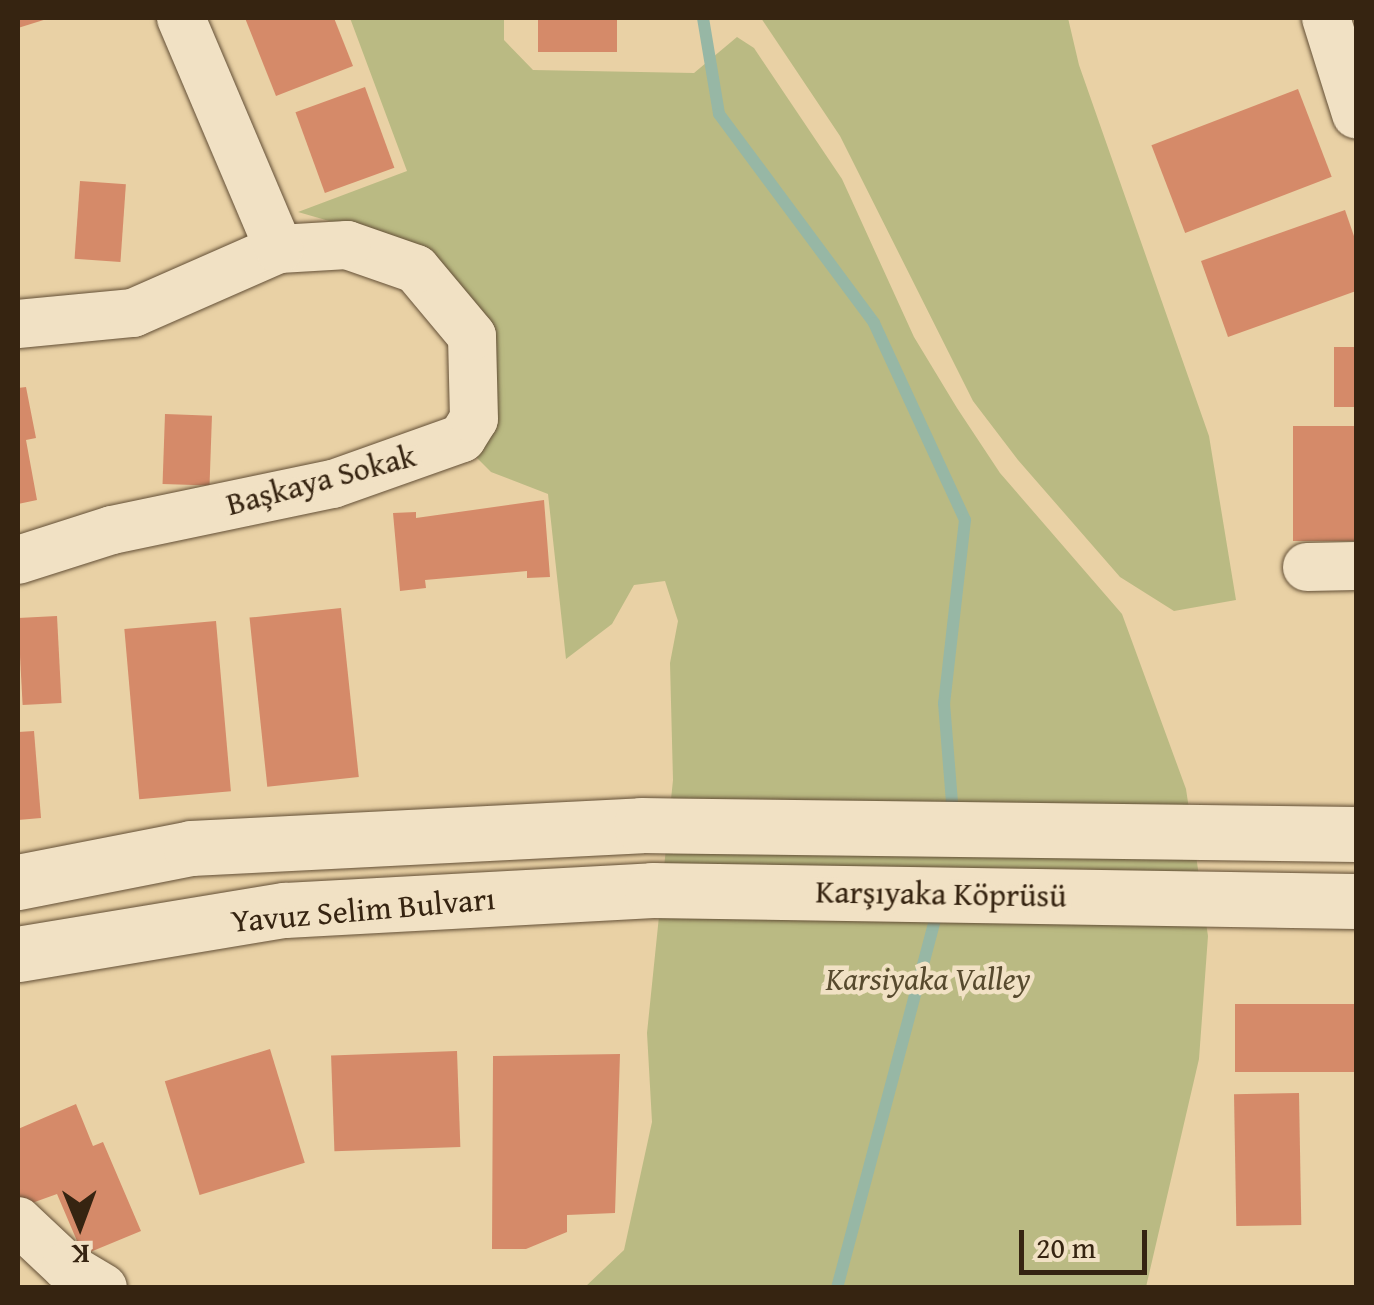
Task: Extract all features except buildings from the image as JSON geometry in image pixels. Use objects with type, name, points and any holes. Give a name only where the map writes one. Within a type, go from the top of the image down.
[{"type":"main road","name":"Karşıyaka Köprüsü","points":[[641,825],[1356,834]]},
{"type":"main road","name":"Yavuz Selim Bulvarı","points":[[18,882],[191,848],[641,825]]},
{"type":"main road","name":"Karşıyaka Köprüsü","points":[[652,890],[1356,900]]},
{"type":"main road","name":"Yavuz Selim Bulvarı","points":[[18,954],[286,910],[652,890]]},
{"type":"street","points":[[18,324],[132,313],[279,249],[181,18]]},
{"type":"street","points":[[1326,18],[1356,114]]},
{"type":"street","name":"Başkaya Sokak","points":[[18,560],[112,530],[333,484],[462,438],[474,419],[477,384],[472,336],[447,298],[416,269],[347,245],[279,249]]},
{"type":"street","points":[[1307,567],[1356,566]]},
{"type":"street","points":[[18,1221],[66,1266],[103,1288]]},
{"type":"green space","name":"Karsiyaka Valley","points":[[350,18],[504,18],[504,40],[533,70],[694,73],[737,37],[754,48],[842,179],[914,337],[957,408],[1000,473],[1122,614],[1186,789],[1208,936],[1199,1059],[1146,1287],[585,1287],[624,1250],[652,1122],[647,1033],[673,780],[670,663],[678,621],[665,581],[634,585],[612,624],[566,659],[548,494],[491,472],[472,453],[487,388],[357,229],[298,212],[407,171]]},
{"type":"green space","points":[[761,18],[1068,18],[1079,65],[1209,436],[1236,600],[1174,611],[1120,577],[1018,460],[973,401],[840,136]]},
{"type":"waterway","points":[[703,18],[719,114],[874,323],[965,520],[944,703],[953,816]]},
{"type":"waterway","points":[[837,1288],[938,908]]}]
